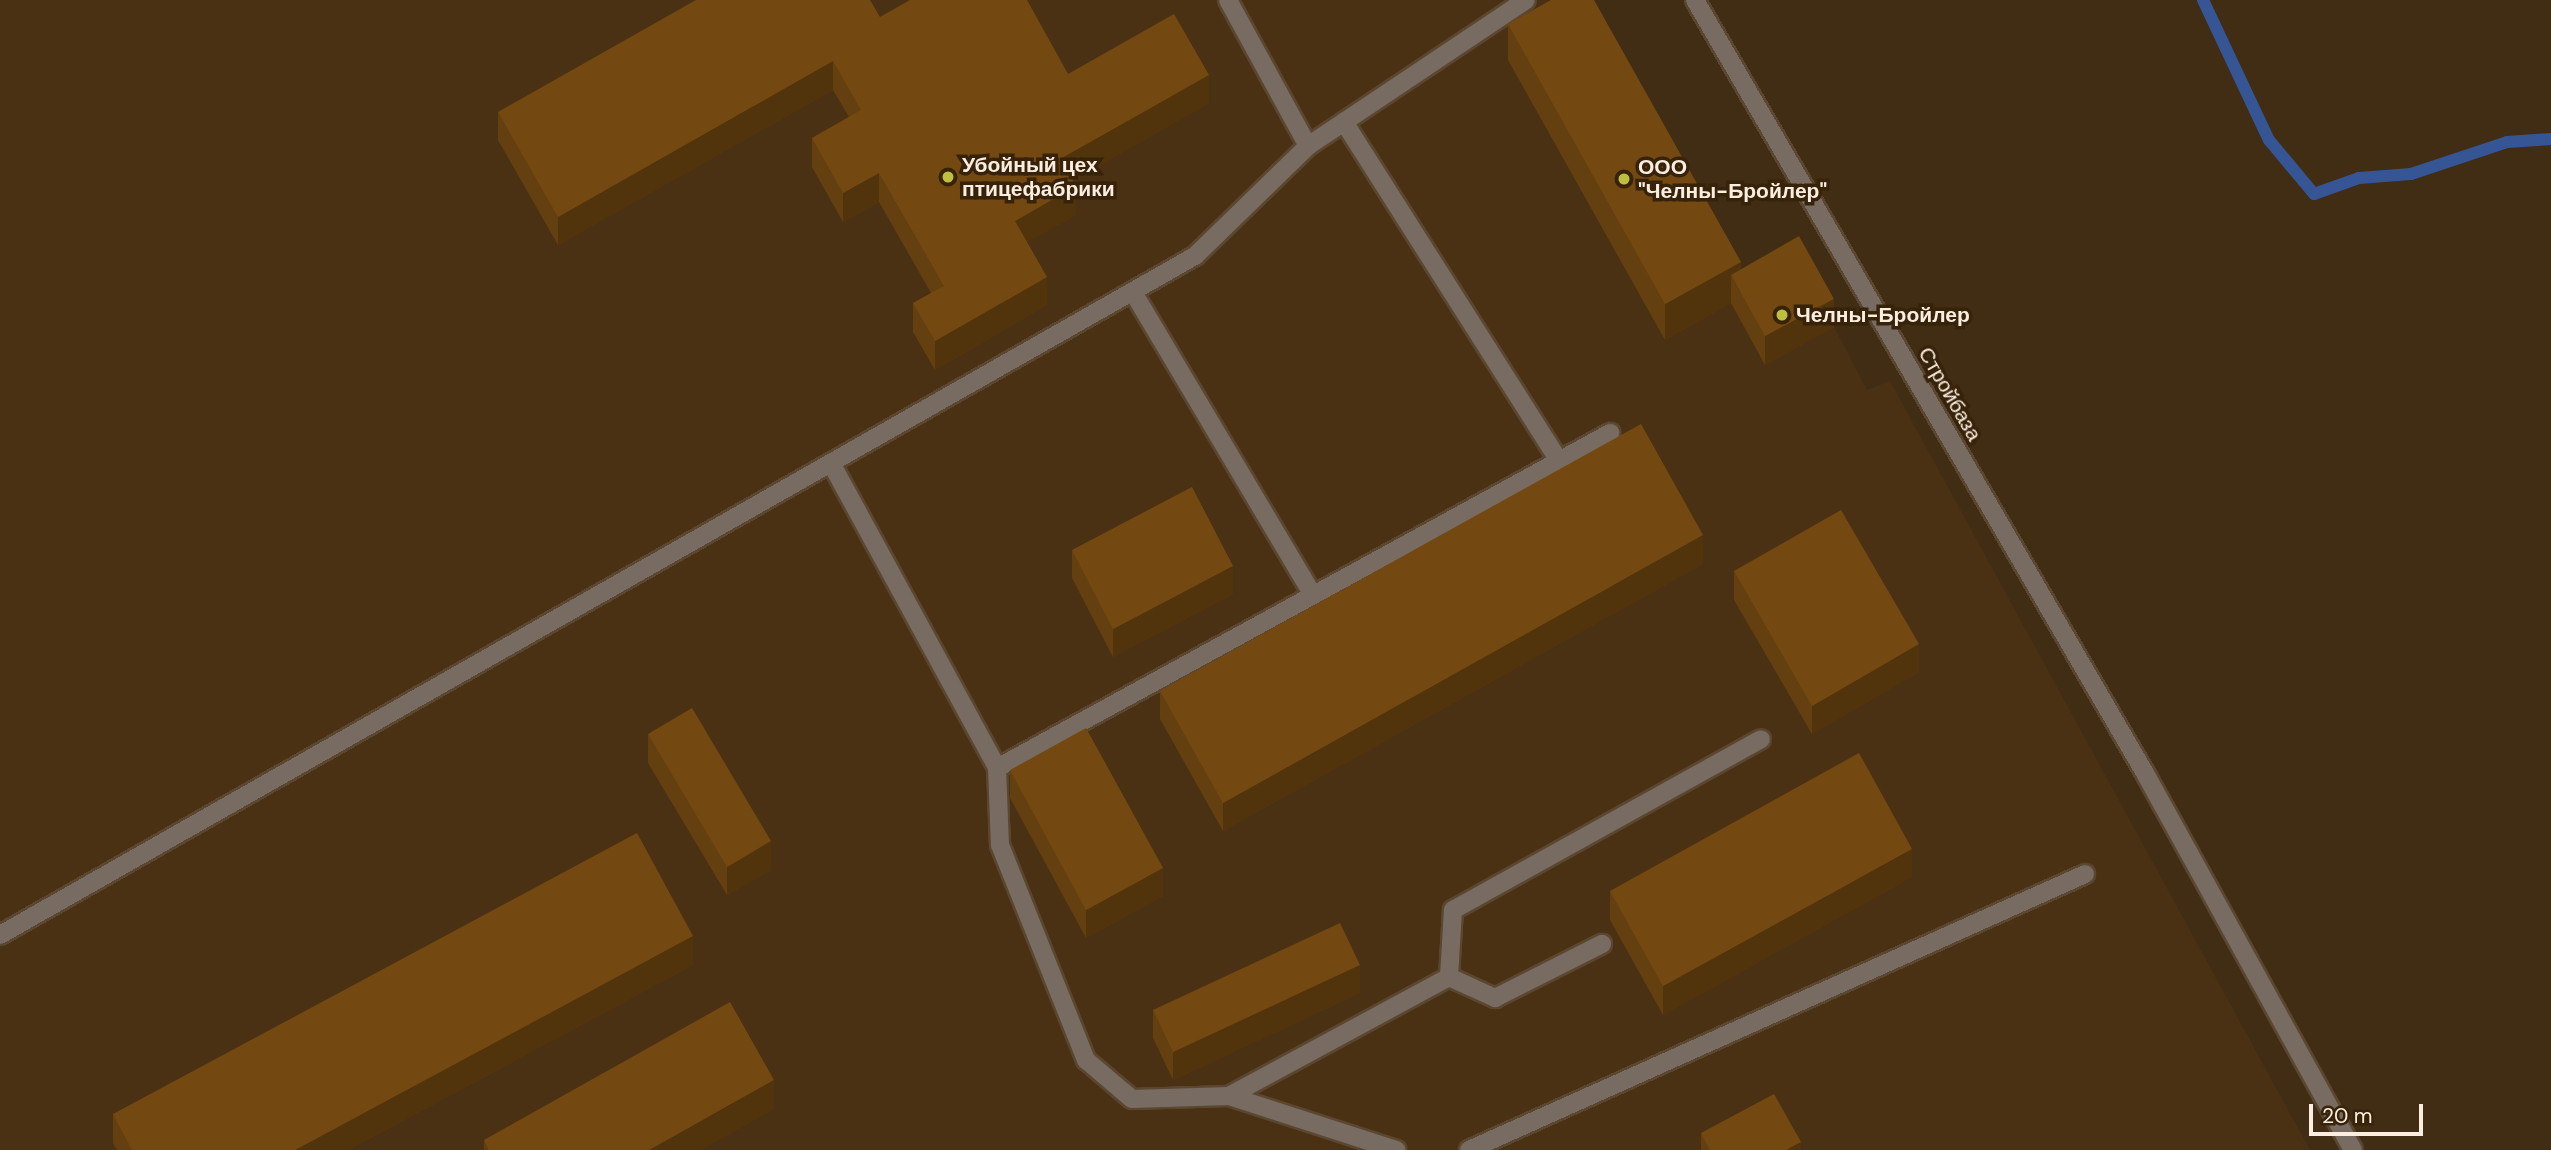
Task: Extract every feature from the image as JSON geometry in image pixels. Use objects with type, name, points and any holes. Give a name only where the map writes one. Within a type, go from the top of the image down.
[{"type":"street","points":[[1228,0],[1308,146]]},
{"type":"street","points":[[0,935],[1195,256],[1308,146],[1526,0]]},
{"type":"street","name":"Стройбаза","points":[[1695,0],[2146,775],[2353,1150]]},
{"type":"street","points":[[1344,122],[1559,461]]},
{"type":"street","points":[[1133,292],[1313,595]]},
{"type":"street","points":[[997,768],[1610,433]]},
{"type":"street","points":[[831,463],[997,768],[1000,845],[1086,1060],[1132,1100],[1229,1096],[1396,1150]]},
{"type":"street","points":[[1449,977],[1453,910],[1760,739]]},
{"type":"street","points":[[1469,1150],[2085,874]]},
{"type":"street","points":[[1449,977],[1495,998],[1602,944]]},
{"type":"street","points":[[1229,1096],[1449,977]]},
{"type":"shaded area","name":"Челны-Бройлер","points":[[0,0],[1560,0],[1741,297],[1834,327],[1867,390],[1890,381],[2310,1150],[0,1150]]},
{"type":"building","name":"Убойный цех птицефабрики","points":[[696,0],[870,0],[880,17],[910,0],[1027,0],[1068,74],[1174,14],[1209,75],[1060,159],[1076,186],[1015,221],[1047,277],[935,341],[913,303],[944,286],[879,173],[843,193],[812,138],[861,110],[833,61],[558,217],[498,112]]},
{"type":"building","name":"ООО \"Челны-Бройлер\"","points":[[1551,0],[1594,0],[1741,262],[1665,304],[1508,24]]},
{"type":"building","points":[[1799,236],[1834,299],[1765,336],[1731,275]]},
{"type":"building","points":[[1641,424],[1703,535],[1223,803],[1160,691]]},
{"type":"building","points":[[1192,487],[1233,566],[1113,629],[1072,550]]},
{"type":"building","points":[[1841,510],[1919,644],[1812,706],[1734,571]]},
{"type":"building","points":[[692,708],[771,841],[727,867],[648,734]]},
{"type":"building","points":[[1086,728],[1163,868],[1086,910],[1010,770]]},
{"type":"building","points":[[1859,753],[1912,849],[1663,986],[1610,891]]},
{"type":"building","points":[[637,833],[693,936],[295,1150],[132,1150],[113,1114]]},
{"type":"building","points":[[1340,923],[1360,965],[1173,1052],[1153,1010]]},
{"type":"building","points":[[730,1002],[774,1080],[649,1150],[489,1150],[484,1140]]},
{"type":"building","points":[[1774,1094],[1801,1142],[1786,1150],[1710,1150],[1701,1133]]},
{"type":"waterway","points":[[2203,0],[2269,140],[2314,194],[2359,178],[2411,174],[2507,142],[2551,139]]},
{"type":"place","name":"Убойный цех птицефабрики","points":[[948,177]]},
{"type":"place","name":"ООО \"Челны-Бройлер\"","points":[[1624,179]]},
{"type":"place","name":"Челны-Бройлер","points":[[1782,315]]}]
